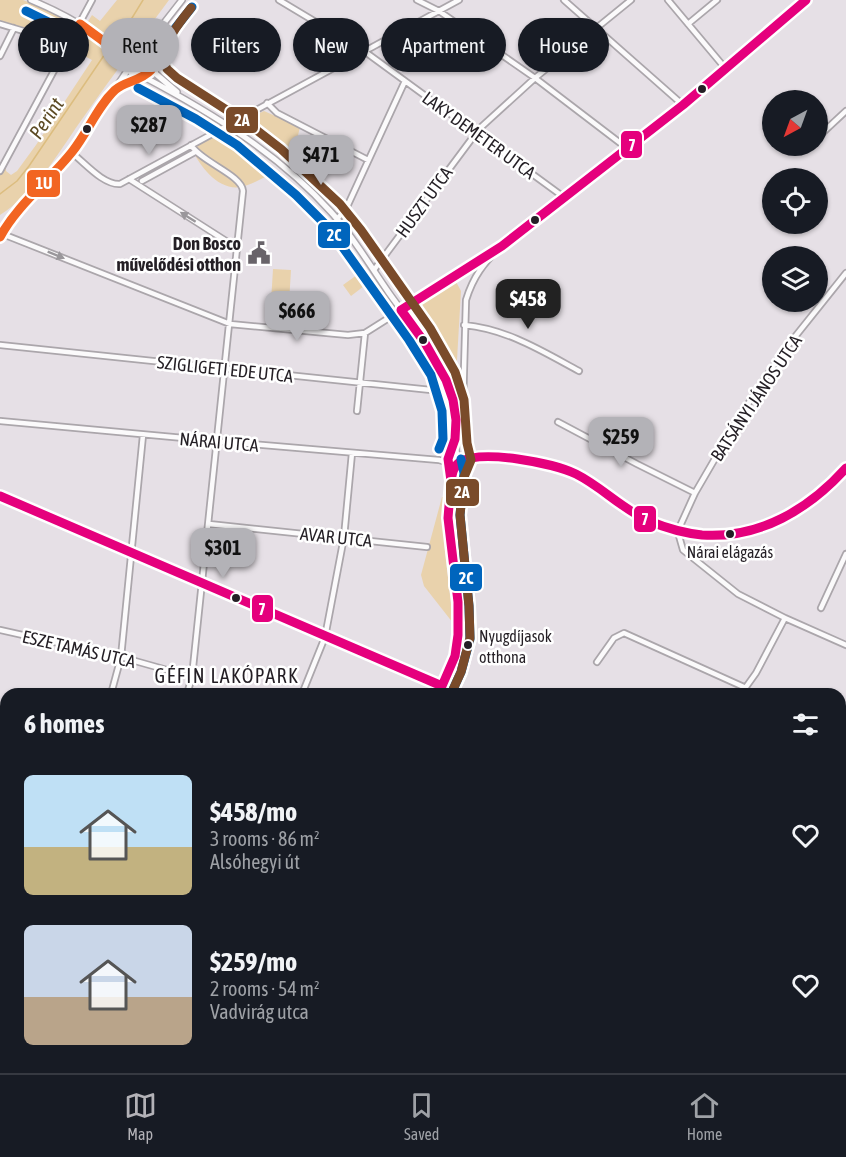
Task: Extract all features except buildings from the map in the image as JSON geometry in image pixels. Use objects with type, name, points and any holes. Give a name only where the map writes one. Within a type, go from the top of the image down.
[{"type":"street","points":[[31,0],[68,18]]},
{"type":"street","points":[[83,18],[92,0]]},
{"type":"street","points":[[168,18],[182,0]]},
{"type":"street","name":"LAKY DEMETER UTCA","points":[[279,0],[309,18]]},
{"type":"street","points":[[417,0],[439,11],[535,78],[628,149]]},
{"type":"street","points":[[369,48],[459,0]]},
{"type":"street","points":[[564,0],[585,18]]},
{"type":"street","name":"HUSZT UTCA","points":[[608,18],[631,0]]},
{"type":"street","points":[[668,0],[725,68]]},
{"type":"street","points":[[688,24],[717,0]]},
{"type":"street","points":[[126,72],[72,153],[0,235],[230,324],[348,335],[364,333],[462,274],[502,246],[683,105],[806,0]]},
{"type":"street","points":[[0,24],[18,29]]},
{"type":"street","points":[[0,56],[14,28]]},
{"type":"street","points":[[89,31],[101,40]]},
{"type":"street","points":[[609,40],[683,105]]},
{"type":"street","name":"LAKY DEMETER UTCA","points":[[369,55],[564,198]]},
{"type":"street","points":[[0,171],[52,72]]},
{"type":"street","points":[[132,72],[133,75],[180,95]]},
{"type":"street","points":[[116,88],[149,72]]},
{"type":"street","points":[[156,72],[160,79],[180,95],[273,158],[337,219],[431,351],[450,393],[456,426],[454,446],[449,460],[452,473]]},
{"type":"street","points":[[72,153],[111,183],[120,184],[326,72]]},
{"type":"street","name":"HUSZT UTCA","points":[[374,270],[475,133],[542,72]]},
{"type":"street","points":[[337,219],[345,209],[405,81]]},
{"type":"street","points":[[267,104],[277,112],[368,160]]},
{"type":"street","points":[[828,128],[846,111]]},
{"type":"street","points":[[189,688],[192,677],[209,524],[243,186],[195,152],[191,146]]},
{"type":"street","points":[[142,181],[195,152]]},
{"type":"street","points":[[129,179],[237,248]]},
{"type":"street","points":[[462,441],[464,325],[469,282],[502,246]]},
{"type":"street","name":"BATSÁNYI JÁNOS UTCA","points":[[679,531],[695,492],[771,368],[846,273]]},
{"type":"street","points":[[464,325],[487,328],[518,339],[579,371]]},
{"type":"street","points":[[357,411],[364,333]]},
{"type":"street","name":"SZIGLIGETI EDE UTCA","points":[[0,345],[450,393]]},
{"type":"street","name":"NÁRAI UTCA","points":[[0,421],[449,460]]},
{"type":"street","points":[[558,422],[695,492]]},
{"type":"street","points":[[113,688],[121,657],[143,435]]},
{"type":"street","points":[[442,686],[455,653],[458,638],[448,515],[452,473],[458,459],[454,446]]},
{"type":"street","points":[[305,688],[326,637],[344,537],[352,453]]},
{"type":"street","points":[[449,460],[453,454],[458,459],[526,460],[568,471],[647,520],[679,531],[707,535],[754,530],[794,514],[815,500],[846,468]]},
{"type":"street","points":[[449,460],[454,465],[458,459]]},
{"type":"street","points":[[0,496],[446,688]]},
{"type":"street","name":"AVAR UTCA","points":[[209,524],[344,537],[427,548]]},
{"type":"street","points":[[679,531],[679,540],[683,549],[721,582],[751,602],[846,645]]},
{"type":"street","points":[[821,608],[846,554]]},
{"type":"street","points":[[597,662],[614,638],[624,633],[746,688],[785,618]]},
{"type":"street","name":"ESZE TAMÁS UTCA","points":[[0,630],[121,657],[192,677]]},
{"type":"shaded area","points":[[0,0],[23,0],[63,18],[18,18],[18,27],[0,22]]},
{"type":"shaded area","points":[[117,0],[169,0],[156,18],[102,18]]},
{"type":"shaded area","points":[[92,15],[100,21],[101,35],[89,25]]},
{"type":"shaded area","points":[[89,37],[100,44],[101,42],[101,72],[116,72],[37,182],[14,205],[0,215],[0,175],[6,167],[6,171],[11,175],[17,171],[84,72],[89,72],[89,65],[92,60],[89,58]]},
{"type":"shaded area","points":[[264,111],[300,127],[295,148],[285,162],[269,147],[242,128],[243,121]]},
{"type":"shaded area","points":[[222,131],[272,174],[241,187],[225,185],[211,176],[192,149]]},
{"type":"shaded area","points":[[273,269],[291,270],[289,303],[271,302]]},
{"type":"shaded area","points":[[361,272],[368,283],[351,296],[343,285]]},
{"type":"shaded area","points":[[454,278],[461,291],[455,394],[432,347],[404,311]]},
{"type":"shaded area","points":[[442,497],[445,497],[444,541],[453,623],[424,586],[421,575]]},
{"type":"waterway","name":"Perint","points":[[132,18],[143,0]]},
{"type":"waterway","name":"Perint","points":[[0,194],[17,181],[29,166],[101,60]]},
{"type":"waterway","points":[[452,531],[454,495]]},
{"type":"waterway","points":[[452,511],[456,518]]},
{"type":"waterway","points":[[454,548],[461,615]]},
{"type":"transit line","name":"7","points":[[442,686],[455,656],[458,635],[458,602],[448,518],[451,481],[448,459],[455,439],[456,420],[453,400],[446,380],[425,343],[401,310],[502,246],[683,105],[806,0]]},
{"type":"transit line","name":"2C","points":[[179,23],[192,7]]},
{"type":"transit line","name":"2A","points":[[191,8],[173,32],[164,53],[163,60],[167,69],[177,78],[250,125],[281,149],[340,204],[430,328],[455,372],[464,400],[467,443],[471,460],[464,477],[460,515],[470,638],[461,672],[454,688]]},
{"type":"transit line","name":"2C","points":[[26,11],[40,18]]},
{"type":"transit line","name":"1U","points":[[0,237],[25,203],[72,152],[115,90],[151,70],[147,58],[121,54],[89,31]]},
{"type":"transit line","name":"2C","points":[[138,88],[196,119],[237,145],[296,195],[329,228],[409,340],[431,375],[442,411],[443,439],[439,449]]},
{"type":"transit line","name":"7","points":[[451,482],[456,466],[470,458],[500,457],[535,462],[576,474],[655,524],[695,534],[723,535],[744,532],[782,518],[816,496],[846,468]]},
{"type":"transit line","name":"2C","points":[[454,688],[461,672],[470,639],[460,515],[464,473],[461,459]]},
{"type":"transit line","name":"7","points":[[0,496],[442,686]]},
{"type":"place","name":"Don Bosco művelődési otthon","points":[[259,253]]},
{"type":"place","name":"Nárai elágazás","points":[[730,534]]},
{"type":"place","name":"Nyugdíjasok otthona","points":[[468,645]]},
{"type":"district","name":"GÉFIN LAKÓPARK","points":[[227,675]]}]
